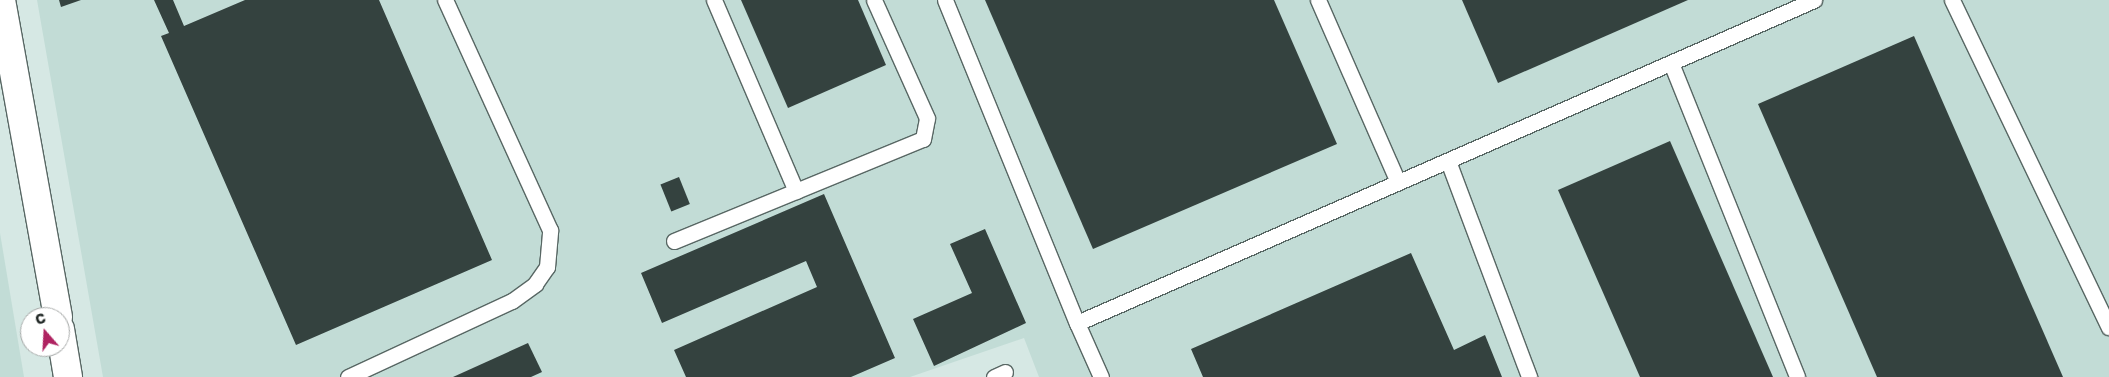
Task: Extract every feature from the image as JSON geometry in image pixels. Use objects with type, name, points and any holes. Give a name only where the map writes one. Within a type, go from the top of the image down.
[{"type":"street","points":[[1,0],[56,307]]},
{"type":"street","points":[[65,357],[68,377]]},
{"type":"lane","points":[[348,377],[512,301],[535,284],[547,267],[550,230],[445,0]]},
{"type":"lane","points":[[714,0],[796,191]]},
{"type":"lane","points":[[674,241],[923,139],[927,118],[874,0]]},
{"type":"lane","points":[[945,0],[1077,323],[1101,377]]},
{"type":"lane","points":[[1318,0],[1398,182]]},
{"type":"lane","points":[[1077,323],[1814,0]]},
{"type":"lane","points":[[1952,0],[2109,327]]},
{"type":"lane","points":[[1671,63],[1797,377]]},
{"type":"lane","points":[[1448,161],[1529,377]]},
{"type":"shaded area","points":[[37,0],[2109,0],[2109,377],[1039,377],[1024,338],[910,377],[103,377]]},
{"type":"shaded area","points":[[0,233],[24,377],[0,377]]},
{"type":"building","points":[[59,0],[81,0],[61,7]]},
{"type":"building","points":[[154,0],[173,0],[184,26],[245,0],[379,0],[492,260],[296,345],[161,36],[169,33]]},
{"type":"building","points":[[741,0],[858,0],[886,65],[788,108]]},
{"type":"building","points":[[985,0],[1274,0],[1337,144],[1093,249]]},
{"type":"building","points":[[1462,0],[1688,0],[1498,83]]},
{"type":"building","points":[[1914,36],[2063,377],[1877,377],[1758,104]]},
{"type":"building","points":[[1670,141],[1773,377],[1640,377],[1558,190]]},
{"type":"building","points":[[679,177],[690,204],[671,211],[660,184]]},
{"type":"building","points":[[824,194],[895,358],[851,377],[686,377],[674,350],[817,287],[806,261],[662,323],[641,273]]},
{"type":"building","points":[[985,229],[1026,323],[934,366],[913,319],[972,293],[950,244]]},
{"type":"building","points":[[1411,253],[1454,350],[1485,335],[1502,377],[1203,377],[1191,349]]},
{"type":"building","points":[[528,343],[542,372],[531,377],[453,377]]}]
